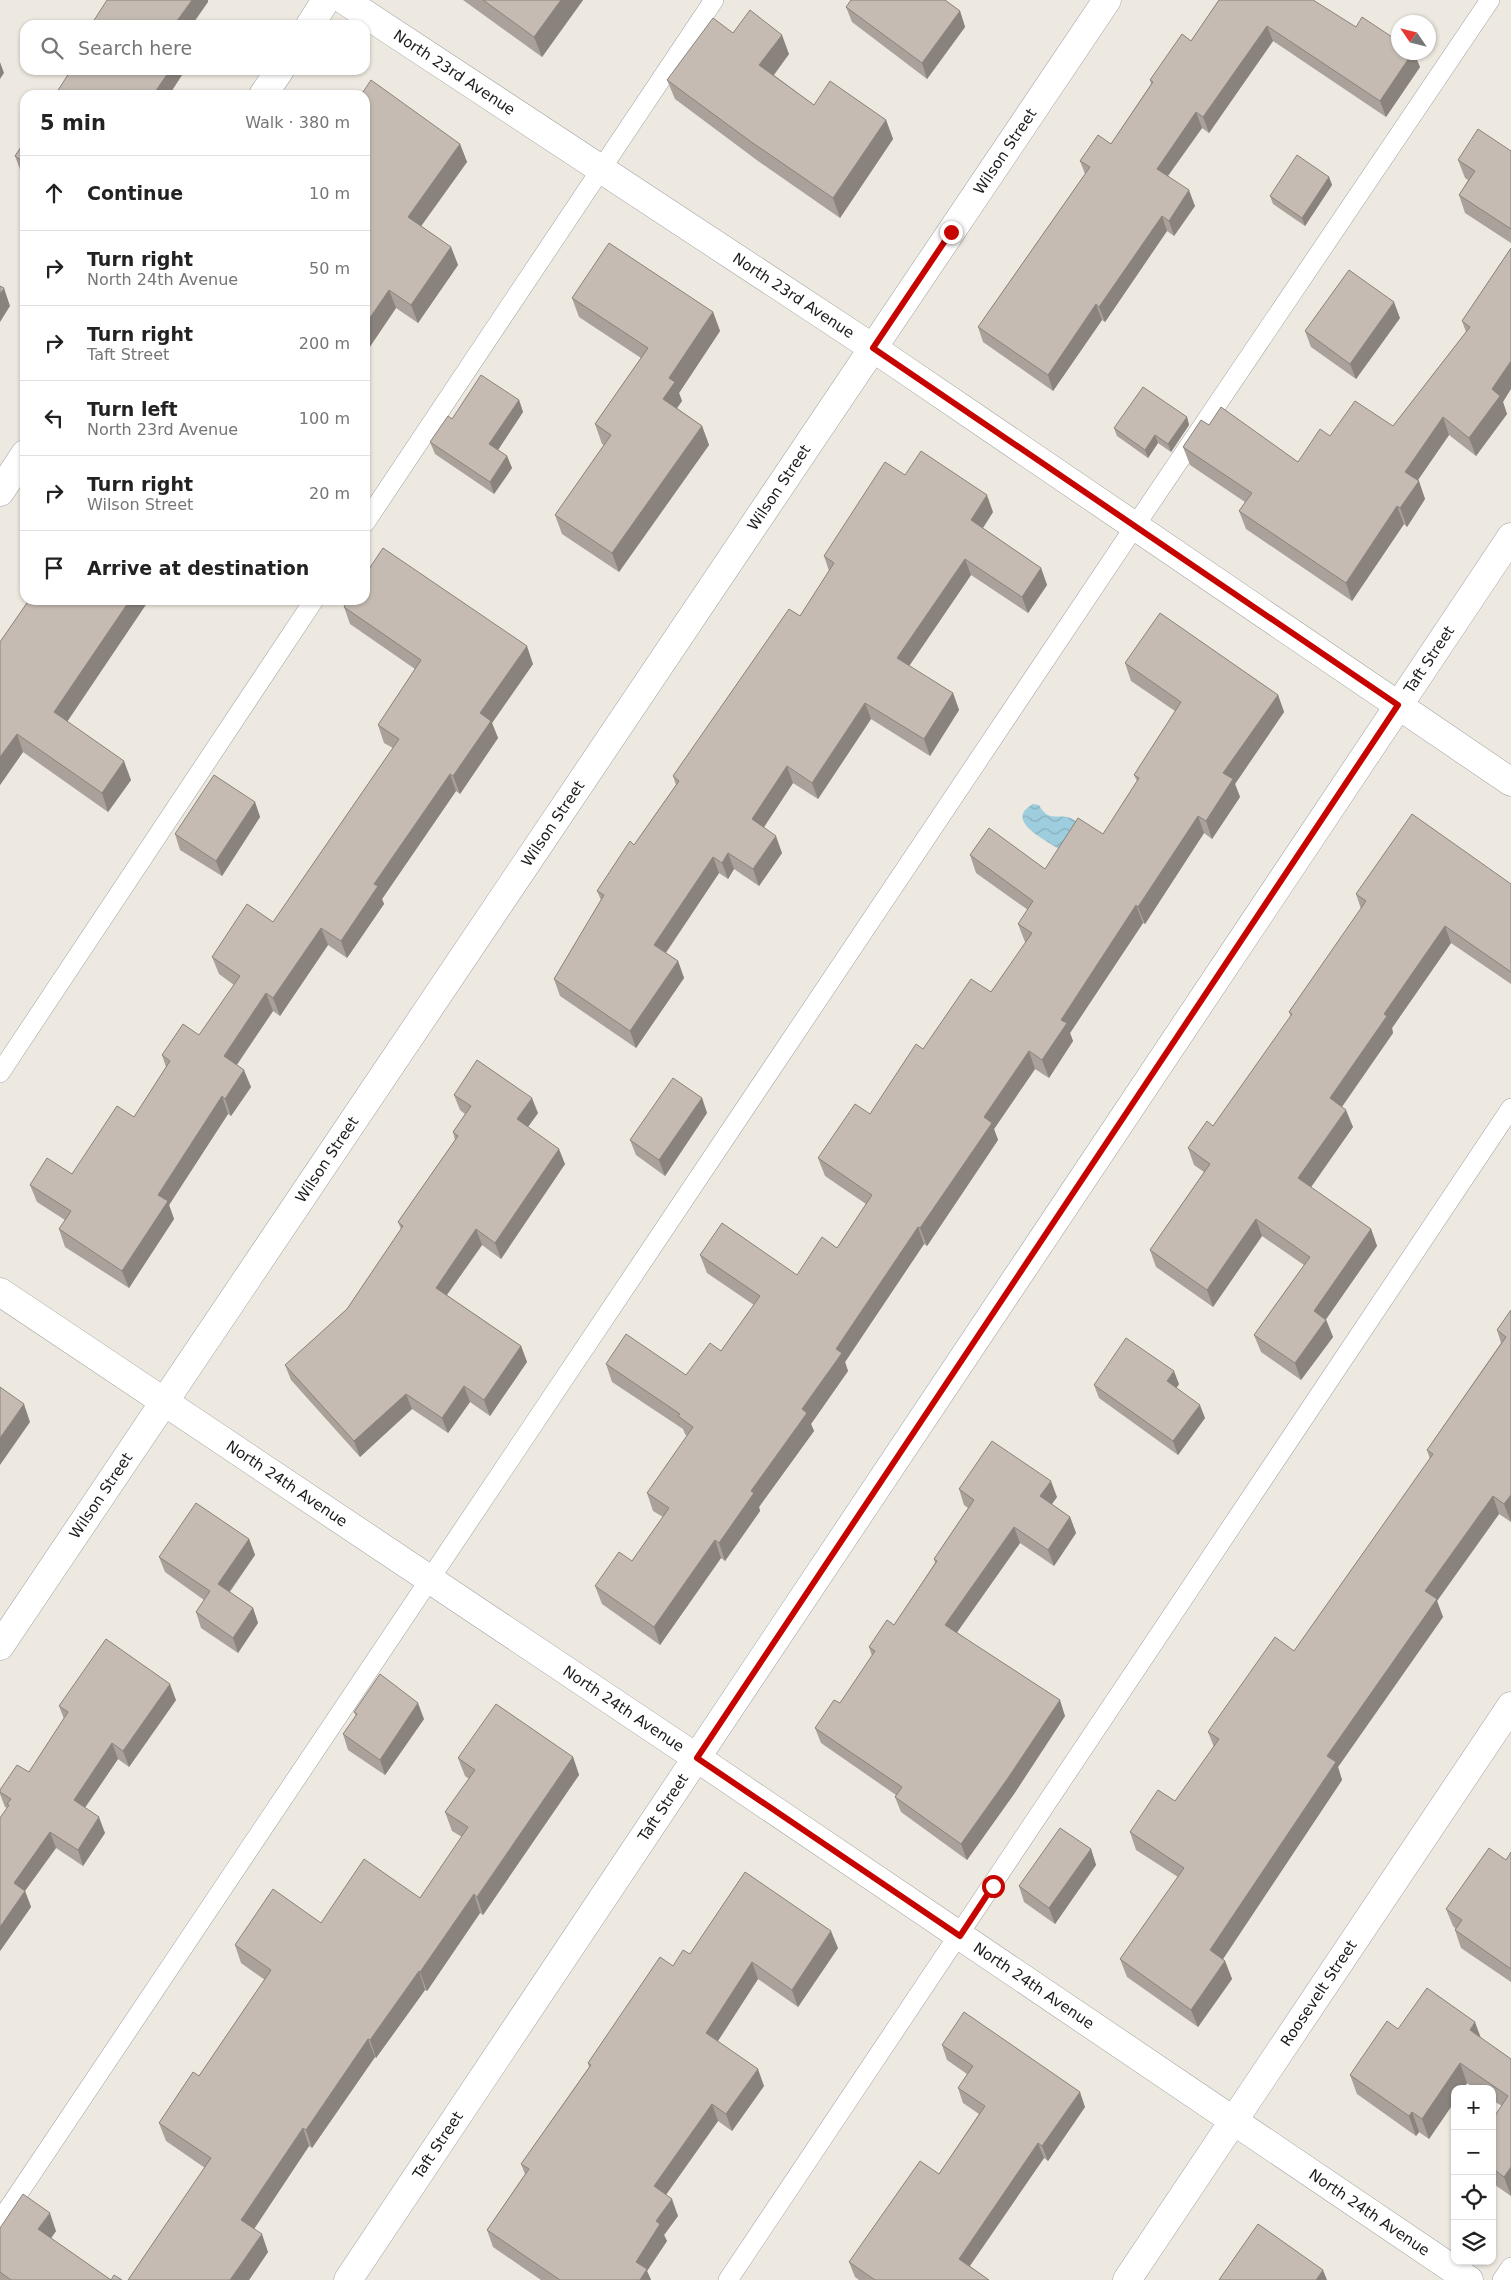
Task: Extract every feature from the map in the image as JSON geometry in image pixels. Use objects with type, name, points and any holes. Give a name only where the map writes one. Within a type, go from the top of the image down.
[{"type":"street","points":[[313,20],[326,0]]},
{"type":"street","name":"North 23rd Avenue","points":[[344,0],[873,348],[1511,782]]},
{"type":"street","name":"Wilson Street","points":[[0,1646],[1107,0]]},
{"type":"street","points":[[266,90],[277,75]]},
{"type":"street","points":[[0,492],[20,462]]},
{"type":"street","name":"Taft Street","points":[[348,2280],[1511,537]]},
{"type":"street","name":"North 24th Avenue","points":[[0,1292],[163,1403],[697,1758],[1469,2280]]},
{"type":"street","name":"Roosevelt Street","points":[[1127,2280],[1511,1706]]},
{"type":"lane","points":[[370,515],[714,0]]},
{"type":"lane","points":[[0,2221],[1135,526],[1490,0]]},
{"type":"lane","points":[[0,1073],[311,605]]},
{"type":"lane","points":[[728,2280],[960,1936],[1511,1108]]},
{"type":"lane","points":[[1502,2280],[1511,2267]]},
{"type":"water","points":[[1033,804],[1039,805],[1047,815],[1072,818],[1077,822],[1062,851],[1038,836],[1025,824],[1022,817],[1025,810]]},
{"type":"building","points":[[107,0],[192,0],[178,20],[94,20]]},
{"type":"building","points":[[483,0],[561,0],[534,37]]},
{"type":"building","points":[[851,0],[945,0],[960,11],[922,63],[846,7]]},
{"type":"building","points":[[1219,0],[1313,0],[1356,27],[1362,17],[1391,36],[1391,60],[1408,60],[1380,101],[1267,26],[1203,117],[1196,112],[1157,169],[1189,190],[1169,221],[1162,216],[1099,307],[1096,304],[1048,375],[978,327],[1090,167],[1080,161],[1098,135],[1111,144],[1153,82],[1150,80],[1182,34],[1191,41]]},
{"type":"building","points":[[750,10],[782,35],[759,65],[814,105],[830,81],[886,120],[833,198],[750,141],[667,80],[713,18],[733,33]]},
{"type":"building","points":[[68,75],[167,75],[156,90],[58,90]]},
{"type":"building","points":[[371,80],[460,144],[408,217],[451,247],[411,305],[389,290],[370,318],[370,90],[364,90]]},
{"type":"building","points":[[1478,129],[1511,151],[1511,229],[1459,195],[1475,171],[1458,160]]},
{"type":"building","points":[[20,148],[20,160],[15,156]]},
{"type":"building","points":[[1297,155],[1329,177],[1302,218],[1270,196]]},
{"type":"building","points":[[609,243],[713,312],[669,378],[675,382],[663,399],[702,426],[612,553],[555,515],[611,435],[595,424],[648,348],[572,298]]},
{"type":"building","points":[[1511,248],[1511,361],[1492,389],[1500,396],[1469,438],[1443,417],[1405,472],[1419,481],[1400,508],[1397,506],[1346,583],[1239,511],[1252,493],[1183,447],[1201,420],[1209,425],[1221,407],[1298,462],[1320,429],[1330,436],[1355,401],[1393,426],[1470,327],[1462,321]]},
{"type":"building","points":[[1349,270],[1394,302],[1350,364],[1305,331]]},
{"type":"building","points":[[0,286],[4,288],[0,294]]},
{"type":"building","points":[[481,375],[519,400],[489,444],[507,456],[490,482],[430,442],[448,416],[452,419]]},
{"type":"building","points":[[1143,387],[1187,417],[1168,444],[1155,435],[1145,450],[1114,428]]},
{"type":"building","points":[[921,451],[987,495],[971,520],[1041,568],[1022,597],[965,559],[897,658],[953,693],[924,739],[865,703],[812,783],[787,766],[752,819],[776,836],[753,869],[728,853],[722,863],[713,857],[654,945],[678,961],[630,1031],[554,979],[604,895],[597,891],[630,841],[634,845],[679,781],[673,776],[789,609],[800,616],[834,563],[824,556],[885,462],[905,475]]},
{"type":"building","points":[[383,548],[527,646],[480,713],[491,721],[453,776],[450,774],[374,884],[378,886],[341,941],[321,928],[273,998],[266,993],[224,1056],[244,1070],[225,1099],[222,1096],[158,1195],[168,1201],[122,1271],[59,1229],[71,1211],[30,1185],[47,1158],[72,1174],[117,1106],[134,1117],[170,1061],[162,1055],[183,1024],[199,1035],[240,976],[212,957],[247,904],[273,922],[399,739],[378,725],[421,660],[344,607],[345,605],[370,605],[370,568]]},
{"type":"building","points":[[26,605],[127,605],[54,712],[124,761],[102,793],[17,734],[0,757],[0,642]]},
{"type":"building","points":[[1160,613],[1278,695],[1223,773],[1233,779],[1206,821],[1198,816],[1138,907],[1136,905],[1061,1020],[1067,1023],[1042,1060],[1029,1051],[984,1117],[992,1123],[920,1228],[918,1227],[836,1349],[842,1353],[802,1409],[807,1413],[751,1491],[754,1493],[719,1543],[715,1540],[654,1627],[595,1586],[619,1552],[632,1561],[669,1508],[647,1493],[693,1427],[678,1416],[680,1414],[606,1364],[626,1334],[686,1375],[710,1343],[721,1351],[760,1296],[700,1255],[722,1223],[797,1275],[822,1237],[837,1248],[872,1195],[818,1158],[855,1104],[870,1114],[916,1044],[923,1049],[971,979],[991,992],[1032,933],[1018,924],[1033,901],[970,855],[989,828],[1045,869],[1078,818],[1103,834],[1139,778],[1134,775],[1181,702],[1125,663]]},
{"type":"building","points":[[214,775],[255,802],[216,861],[175,834]]},
{"type":"building","points":[[1412,814],[1511,884],[1511,972],[1445,926],[1384,1014],[1387,1016],[1330,1098],[1346,1110],[1298,1178],[1371,1229],[1314,1311],[1326,1320],[1295,1363],[1254,1335],[1310,1257],[1256,1219],[1207,1290],[1150,1250],[1210,1164],[1188,1148],[1207,1121],[1213,1126],[1292,1014],[1289,1012],[1366,901],[1356,894]]},
{"type":"building","points":[[477,1060],[532,1098],[517,1119],[559,1149],[495,1243],[476,1229],[436,1288],[521,1346],[484,1400],[464,1386],[442,1418],[406,1394],[354,1441],[285,1365],[347,1309],[403,1226],[398,1222],[458,1136],[453,1132],[471,1106],[454,1095]]},
{"type":"building","points":[[673,1078],[702,1098],[659,1160],[630,1140]]},
{"type":"building","points":[[1511,1310],[1511,1495],[1504,1504],[1493,1496],[1425,1591],[1437,1599],[1327,1756],[1336,1762],[1210,1950],[1225,1961],[1191,2010],[1120,1959],[1184,1868],[1130,1832],[1158,1790],[1175,1801],[1219,1739],[1208,1732],[1275,1637],[1294,1651],[1433,1454],[1427,1450],[1506,1337],[1497,1330]]},
{"type":"building","points":[[1126,1338],[1174,1371],[1167,1381],[1200,1405],[1173,1441],[1094,1385]]},
{"type":"building","points":[[0,1387],[24,1404],[0,1438]]},
{"type":"building","points":[[992,1441],[1051,1481],[1040,1496],[1070,1517],[1048,1550],[1014,1527],[945,1625],[1060,1700],[961,1844],[895,1797],[902,1787],[815,1728],[834,1700],[840,1703],[875,1651],[869,1647],[887,1620],[894,1625],[937,1561],[934,1559],[974,1500],[959,1489]]},
{"type":"building","points":[[196,1503],[249,1539],[218,1584],[253,1608],[233,1638],[196,1612],[210,1591],[159,1557]]},
{"type":"building","points":[[106,1639],[170,1684],[123,1751],[112,1743],[74,1800],[99,1817],[78,1850],[50,1832],[14,1883],[25,1891],[0,1927],[0,1818],[11,1799],[0,1792],[0,1790],[17,1765],[29,1772],[68,1712],[59,1706]]},
{"type":"building","points":[[380,1674],[418,1703],[380,1760],[343,1734],[357,1714],[354,1712]]},
{"type":"building","points":[[496,1704],[573,1757],[477,1897],[474,1894],[420,1972],[370,2040],[368,2039],[306,2130],[303,2128],[241,2220],[262,2234],[230,2280],[128,2280],[211,2158],[159,2123],[193,2072],[199,2076],[271,1970],[235,1945],[273,1889],[321,1923],[364,1859],[420,1898],[468,1827],[445,1812],[475,1770],[458,1758]]},
{"type":"building","points":[[1060,1828],[1091,1849],[1049,1908],[1019,1886]]},
{"type":"building","points":[[1489,1848],[1506,1860],[1511,1852],[1511,1969],[1455,1930],[1462,1920],[1446,1909]]},
{"type":"building","points":[[745,1872],[831,1931],[792,1990],[752,1962],[706,2033],[758,2069],[726,2114],[712,2104],[654,2186],[672,2199],[656,2221],[660,2224],[636,2262],[647,2269],[640,2280],[560,2280],[487,2230],[529,2169],[521,2164],[591,2065],[588,2063],[660,1957],[673,1966],[683,1950],[690,1954]]},
{"type":"building","points":[[1427,1988],[1475,2022],[1470,2030],[1511,2059],[1511,2167],[1504,2177],[1496,2171],[1496,2114],[1508,2096],[1496,2088],[1496,2085],[1492,2085],[1460,2063],[1422,2119],[1412,2112],[1409,2116],[1350,2075],[1387,2021],[1398,2029]]},
{"type":"building","points":[[964,2012],[1080,2092],[1042,2146],[1038,2143],[959,2259],[989,2280],[875,2280],[849,2262],[920,2161],[939,2174],[985,2106],[958,2088],[973,2066],[942,2045]]},
{"type":"building","points":[[23,2194],[50,2213],[38,2229],[111,2280],[11,2280],[0,2272],[0,2228]]},
{"type":"building","points":[[1258,2224],[1323,2270],[1316,2280],[1219,2280]]},
{"type":"building","points":[[114,2275],[122,2280],[111,2280]]},
{"type":"route","points":[[951,232],[873,348],[1398,705],[697,1758],[960,1936],[993,1886]]}]
